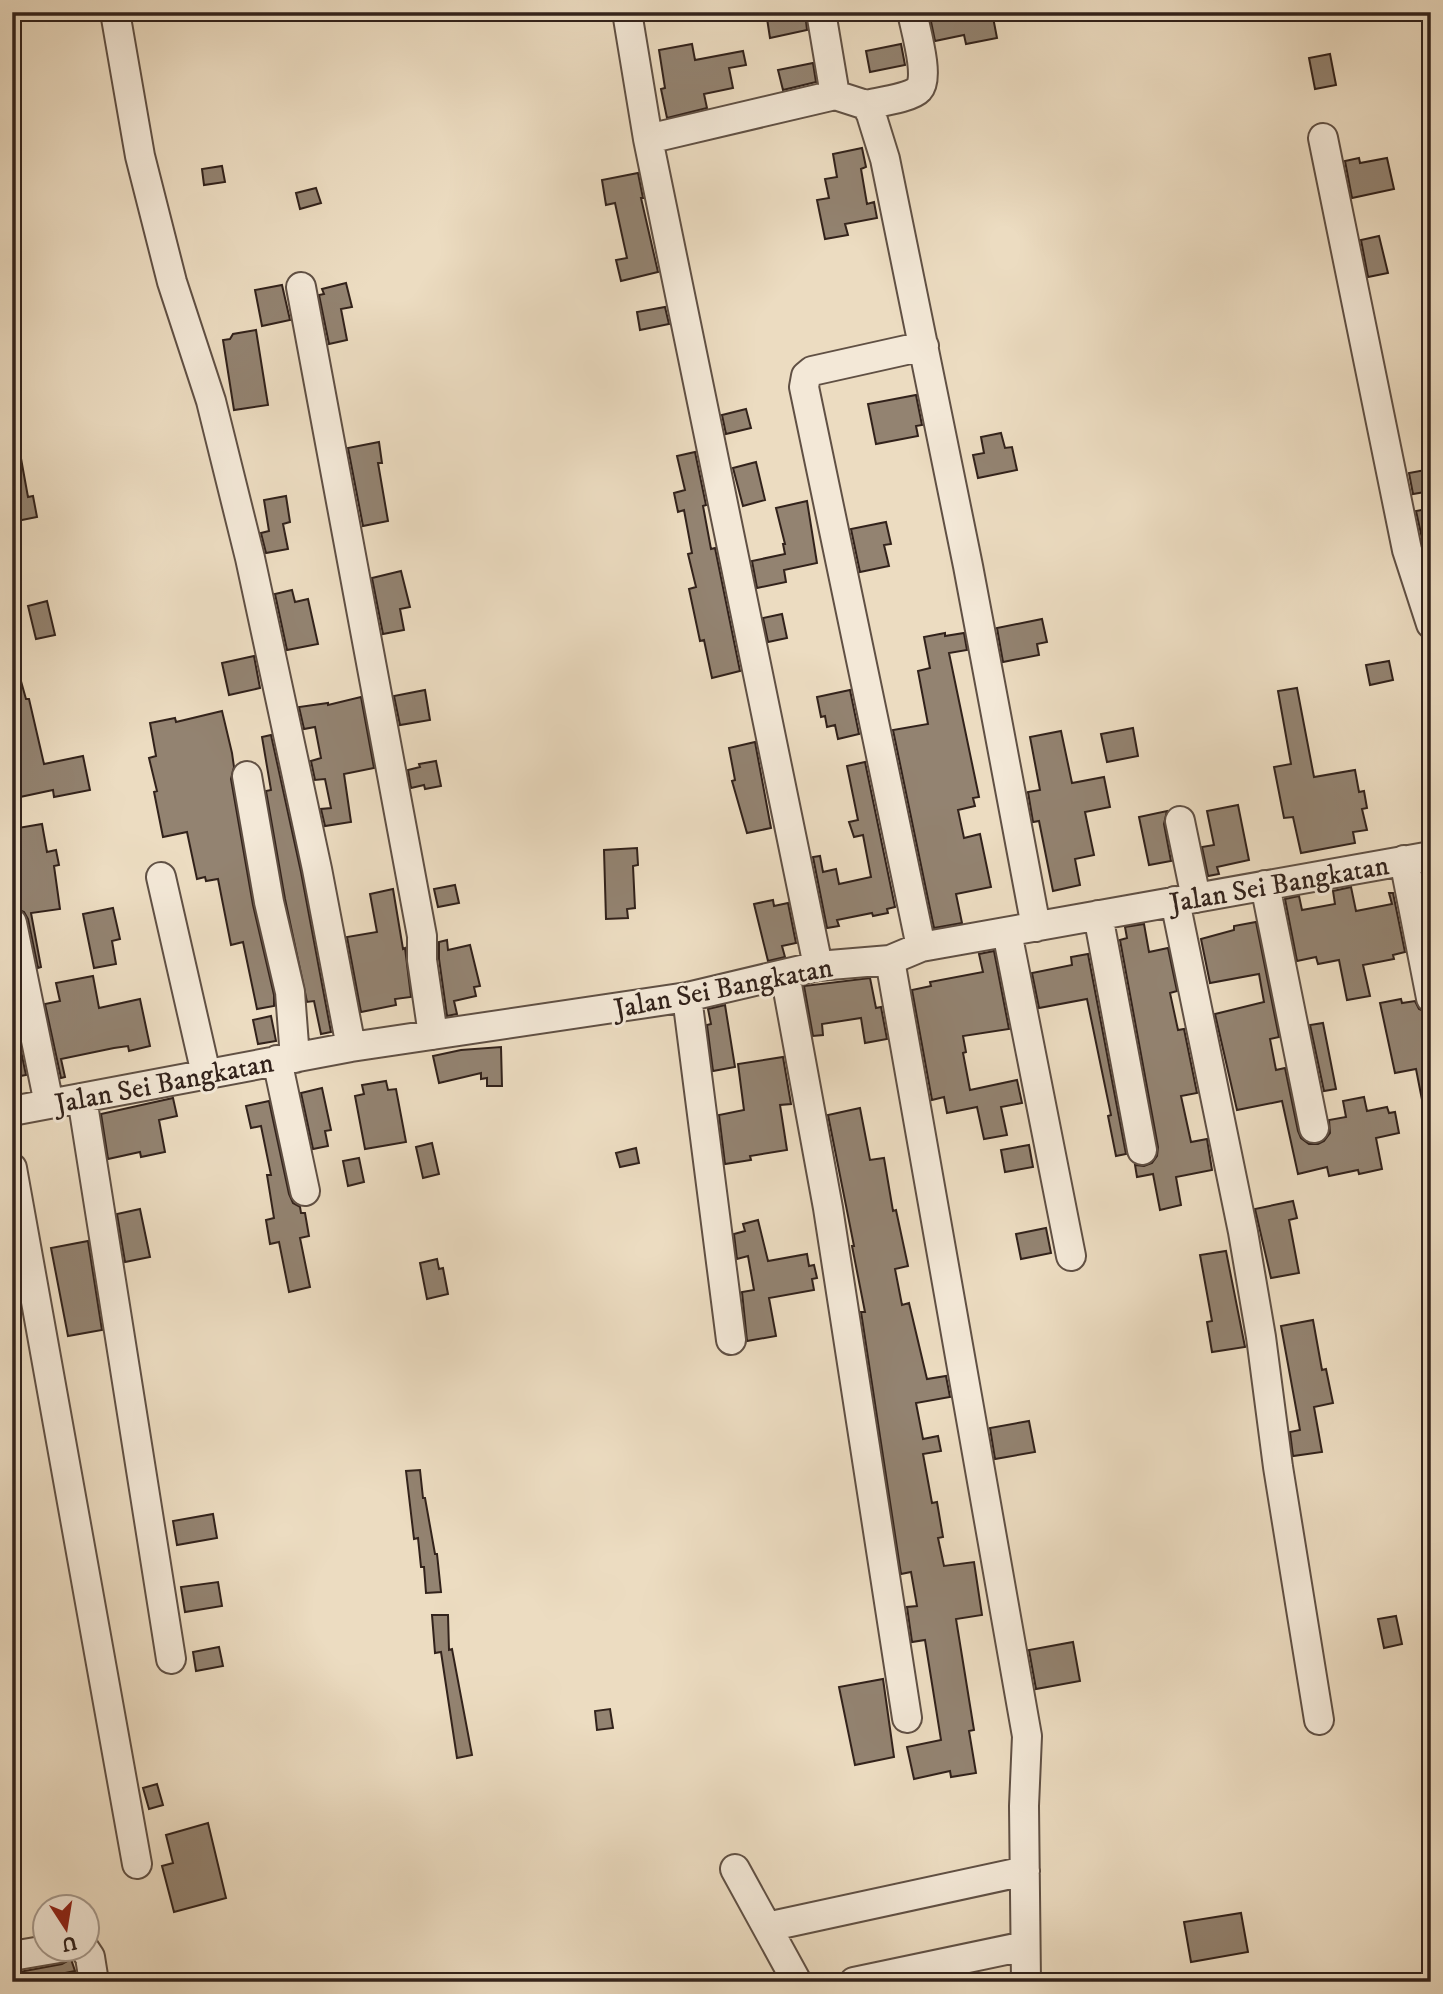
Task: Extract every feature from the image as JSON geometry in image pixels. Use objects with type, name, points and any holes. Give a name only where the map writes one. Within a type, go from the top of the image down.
[{"type":"street","points":[[116,12],[140,156],[172,282],[211,401],[250,558],[317,869],[351,1047]]},
{"type":"street","points":[[627,12],[648,139],[818,966]]},
{"type":"street","points":[[821,12],[835,95]]},
{"type":"street","points":[[648,139],[835,95],[866,105],[910,94],[920,89],[923,68],[912,12]]},
{"type":"street","points":[[866,105],[885,159],[924,346],[1036,926]]},
{"type":"street","points":[[1323,138],[1407,550],[1431,624]]},
{"type":"street","points":[[301,287],[422,936],[422,960],[433,1035]]},
{"type":"street","points":[[921,947],[804,387],[806,376],[811,371],[924,346]]},
{"type":"street","points":[[247,776],[290,992],[286,1059],[305,1191]]},
{"type":"street","points":[[1180,821],[1185,900],[1261,1337],[1278,1467],[1319,1720]]},
{"type":"street","points":[[1418,858],[1431,998]]},
{"type":"street","name":"Jalan Sei Bangkatan","points":[[12,1111],[351,1047],[687,997],[818,966],[890,960],[921,947],[1418,858]]},
{"type":"street","points":[[161,877],[206,1074]]},
{"type":"street","points":[[1265,886],[1314,1128]]},
{"type":"street","points":[[1098,915],[1142,1150]]},
{"type":"street","points":[[12,923],[49,1104]]},
{"type":"street","points":[[1007,932],[1071,1256]]},
{"type":"street","points":[[890,960],[1027,1735],[1026,1982]]},
{"type":"street","points":[[785,974],[828,1208],[907,1718]]},
{"type":"street","points":[[687,997],[731,1340]]},
{"type":"street","points":[[82,1098],[171,1658]]},
{"type":"street","points":[[12,1168],[137,1864]]},
{"type":"street","points":[[735,1869],[797,1982]]},
{"type":"street","points":[[767,1927],[1025,1871]]},
{"type":"street","points":[[854,1982],[1025,1946]]},
{"type":"street","points":[[12,1956],[32,1953]]},
{"type":"street","points":[[91,1962],[94,1982]]},
{"type":"building","points":[[766,12],[805,12],[807,30],[770,38]]},
{"type":"building","points":[[929,12],[950,12],[951,17],[992,12],[997,38],[966,44],[964,35],[935,41]]},
{"type":"building","points":[[692,44],[695,60],[743,51],[746,65],[729,68],[733,88],[704,94],[707,108],[667,118],[661,89],[665,88],[659,50]]},
{"type":"building","points":[[901,44],[905,65],[870,72],[866,51]]},
{"type":"building","points":[[1330,54],[1336,85],[1315,89],[1309,58]]},
{"type":"building","points":[[813,63],[816,82],[783,90],[778,70]]},
{"type":"building","points":[[862,148],[866,167],[861,169],[867,204],[874,202],[877,218],[845,224],[848,235],[825,239],[817,200],[829,198],[825,179],[837,177],[833,154]]},
{"type":"building","points":[[1359,158],[1360,163],[1387,158],[1394,189],[1352,198],[1345,161]]},
{"type":"building","points":[[222,166],[225,182],[204,185],[202,169]]},
{"type":"building","points":[[638,173],[658,272],[621,281],[616,260],[627,258],[615,203],[606,205],[602,180]]},
{"type":"building","points":[[316,188],[321,203],[300,209],[296,193]]},
{"type":"building","points":[[1379,236],[1388,273],[1368,277],[1361,240]]},
{"type":"building","points":[[346,283],[352,307],[341,309],[347,340],[329,344],[319,295],[324,294],[322,289]]},
{"type":"building","points":[[282,285],[290,320],[262,326],[255,290]]},
{"type":"building","points":[[665,307],[669,324],[640,330],[637,312]]},
{"type":"building","points":[[256,330],[268,405],[234,410],[223,340],[230,339],[233,334]]},
{"type":"building","points":[[916,395],[922,425],[916,426],[918,436],[876,444],[868,404]]},
{"type":"building","points":[[746,409],[751,428],[726,434],[722,415]]},
{"type":"building","points":[[1001,433],[1005,448],[1012,447],[1017,470],[978,478],[973,455],[984,453],[981,437]]},
{"type":"building","points":[[379,442],[382,463],[378,463],[388,521],[363,526],[348,448]]},
{"type":"building","points":[[695,452],[706,505],[703,506],[711,549],[715,548],[740,671],[712,678],[704,640],[700,641],[689,589],[696,587],[688,554],[692,553],[684,510],[678,512],[674,493],[685,490],[677,456]]},
{"type":"building","points":[[20,453],[28,497],[33,496],[37,517],[12,522],[12,454]]},
{"type":"building","points":[[756,462],[765,500],[743,506],[733,468]]},
{"type":"building","points":[[1431,469],[1431,491],[1413,494],[1409,473]]},
{"type":"building","points":[[286,496],[290,522],[283,524],[288,549],[266,553],[261,533],[269,531],[264,500]]},
{"type":"building","points":[[807,501],[817,563],[784,570],[786,582],[757,588],[752,561],[785,554],[776,508]]},
{"type":"building","points":[[1427,509],[1431,542],[1423,543],[1416,511]]},
{"type":"building","points":[[886,522],[891,544],[884,545],[889,566],[860,572],[851,529]]},
{"type":"building","points":[[401,571],[410,607],[400,609],[404,630],[383,634],[372,578]]},
{"type":"building","points":[[292,590],[295,602],[308,599],[318,644],[287,650],[275,594]]},
{"type":"building","points":[[47,601],[55,635],[36,639],[28,606]]},
{"type":"building","points":[[782,614],[787,638],[768,642],[763,618]]},
{"type":"building","points":[[1042,619],[1047,642],[1037,644],[1039,655],[1003,662],[997,628]]},
{"type":"building","points":[[945,633],[945,636],[964,633],[967,650],[949,653],[979,797],[973,798],[975,806],[958,810],[964,838],[980,834],[991,887],[956,894],[962,923],[934,928],[893,730],[928,724],[918,671],[930,668],[924,637]]},
{"type":"building","points":[[254,656],[260,688],[229,695],[222,663]]},
{"type":"building","points":[[1389,661],[1393,680],[1370,685],[1366,665]]},
{"type":"building","points":[[12,667],[17,667],[26,699],[29,699],[44,764],[83,756],[90,790],[54,797],[53,790],[20,797],[14,766],[12,767]]},
{"type":"building","points":[[1297,688],[1314,777],[1355,770],[1359,792],[1364,791],[1367,808],[1362,809],[1367,830],[1353,832],[1355,843],[1301,853],[1293,817],[1284,818],[1274,767],[1291,764],[1278,691]]},
{"type":"building","points":[[425,690],[430,720],[400,725],[394,696]]},
{"type":"building","points":[[850,690],[859,734],[838,739],[835,725],[827,727],[825,716],[821,717],[817,697]]},
{"type":"building","points":[[361,697],[374,768],[344,774],[351,822],[325,826],[321,809],[331,808],[325,779],[315,780],[311,761],[321,758],[315,727],[304,729],[299,707],[328,705]]},
{"type":"building","points":[[222,711],[232,753],[234,767],[231,779],[253,905],[274,995],[274,1006],[257,1009],[243,942],[231,945],[218,879],[197,879],[187,832],[163,837],[154,792],[157,791],[149,758],[156,756],[150,723],[175,718],[176,722]]},
{"type":"building","points":[[1133,728],[1138,756],[1107,762],[1101,734]]},
{"type":"building","points":[[1061,731],[1072,783],[1104,777],[1110,807],[1085,812],[1094,855],[1075,859],[1080,885],[1053,891],[1039,821],[1033,822],[1028,792],[1040,790],[1030,737]]},
{"type":"building","points":[[271,735],[301,872],[331,1032],[321,1034],[314,1001],[307,1002],[266,791],[271,790],[262,737]]},
{"type":"building","points":[[755,742],[771,828],[747,833],[732,781],[735,780],[729,748]]},
{"type":"building","points":[[436,761],[441,786],[425,789],[424,785],[411,788],[408,770],[420,767],[419,764]]},
{"type":"building","points":[[865,762],[895,907],[887,909],[888,913],[873,916],[872,913],[837,920],[839,926],[827,928],[813,857],[820,856],[823,872],[836,869],[839,884],[871,877],[863,835],[854,837],[849,822],[858,820],[847,766]]},
{"type":"building","points":[[1238,805],[1249,860],[1217,867],[1219,874],[1208,876],[1202,847],[1214,845],[1207,811]]},
{"type":"building","points":[[1167,811],[1164,824],[1171,861],[1149,865],[1139,817]]},
{"type":"building","points":[[42,824],[47,852],[56,850],[59,865],[54,866],[60,909],[31,913],[41,967],[38,968],[28,919],[24,912],[12,907],[12,829]]},
{"type":"building","points":[[637,848],[638,865],[633,866],[635,908],[627,909],[628,918],[606,919],[604,850]]},
{"type":"building","points":[[455,885],[459,903],[438,907],[434,889]]},
{"type":"building","points":[[1351,887],[1356,911],[1392,904],[1389,893],[1393,893],[1405,952],[1393,955],[1394,959],[1363,965],[1370,996],[1347,1000],[1339,960],[1318,964],[1316,957],[1297,961],[1285,899],[1299,896],[1302,910],[1335,904],[1333,891]]},
{"type":"building","points":[[393,889],[403,949],[405,948],[411,997],[395,999],[396,1005],[361,1012],[347,937],[377,932],[370,894]]},
{"type":"building","points":[[773,900],[774,906],[788,903],[796,943],[782,946],[785,957],[768,961],[754,904]]},
{"type":"building","points":[[113,908],[120,939],[112,941],[116,964],[94,968],[83,914]]},
{"type":"building","points":[[1256,922],[1279,1037],[1270,1039],[1276,1070],[1285,1068],[1301,1138],[1309,1144],[1324,1141],[1330,1133],[1329,1120],[1346,1117],[1343,1101],[1364,1097],[1367,1111],[1387,1107],[1389,1113],[1395,1112],[1399,1133],[1376,1138],[1382,1169],[1359,1174],[1358,1170],[1329,1176],[1327,1167],[1298,1174],[1282,1101],[1237,1110],[1215,1014],[1264,1002],[1259,974],[1210,983],[1201,939],[1234,930],[1234,926]]},
{"type":"building","points":[[1144,924],[1149,952],[1168,948],[1177,991],[1170,993],[1178,1030],[1184,1029],[1197,1093],[1181,1096],[1191,1142],[1207,1139],[1212,1170],[1176,1177],[1181,1205],[1160,1210],[1153,1174],[1137,1177],[1135,1165],[1152,1163],[1157,1156],[1158,1147],[1120,940],[1127,938],[1125,927]]},
{"type":"building","points":[[447,940],[448,950],[470,945],[480,986],[474,987],[476,996],[454,1001],[457,1014],[447,1016],[439,942]]},
{"type":"building","points":[[994,951],[1009,1029],[963,1036],[966,1052],[963,1053],[970,1090],[1017,1080],[1022,1103],[1001,1107],[1007,1135],[984,1139],[977,1107],[947,1113],[944,1097],[932,1100],[912,990],[931,986],[930,982],[983,972],[979,954]]},
{"type":"building","points":[[1088,954],[1126,1154],[1116,1156],[1108,1116],[1111,1115],[1087,999],[1039,1008],[1032,973],[1072,965],[1071,957]]},
{"type":"building","points":[[93,976],[99,1008],[140,999],[150,1046],[129,1051],[128,1046],[114,1048],[61,1059],[65,1077],[61,1078],[45,1004],[60,1001],[56,983]]},
{"type":"building","points":[[870,978],[876,1008],[881,1007],[887,1039],[865,1043],[861,1018],[822,1024],[823,1035],[813,1036],[804,986]]},
{"type":"building","points":[[1401,999],[1402,1003],[1415,1001],[1419,1009],[1431,1014],[1431,1104],[1423,1105],[1416,1069],[1395,1073],[1380,1003]]},
{"type":"building","points":[[725,1005],[735,1067],[713,1071],[707,1025],[711,1024],[708,1009]]},
{"type":"building","points":[[12,1007],[26,1075],[15,1077],[12,1062]]},
{"type":"building","points":[[271,1016],[276,1041],[258,1044],[253,1020]]},
{"type":"building","points":[[1323,1023],[1336,1089],[1324,1091],[1310,1025]]},
{"type":"building","points":[[501,1047],[502,1086],[487,1086],[487,1078],[481,1079],[481,1073],[439,1083],[433,1056],[461,1050]]},
{"type":"building","points":[[783,1057],[791,1104],[780,1105],[787,1150],[750,1156],[751,1160],[725,1164],[719,1115],[744,1110],[738,1064]]},
{"type":"building","points":[[386,1081],[388,1090],[396,1089],[406,1142],[365,1149],[355,1096],[364,1094],[362,1085]]},
{"type":"building","points":[[322,1088],[331,1130],[325,1131],[328,1146],[313,1149],[301,1093]]},
{"type":"building","points":[[173,1098],[177,1116],[159,1120],[165,1152],[141,1157],[140,1152],[108,1159],[101,1114]]},
{"type":"building","points":[[269,1101],[289,1194],[293,1203],[300,1207],[301,1213],[305,1213],[309,1236],[300,1238],[310,1287],[289,1292],[279,1242],[270,1244],[266,1220],[274,1218],[267,1175],[271,1175],[261,1126],[251,1128],[246,1106]]},
{"type":"building","points":[[860,1108],[870,1160],[884,1158],[893,1211],[896,1210],[908,1266],[895,1269],[902,1305],[909,1303],[927,1379],[946,1376],[950,1397],[916,1403],[923,1439],[938,1436],[941,1451],[923,1454],[932,1503],[937,1502],[943,1537],[938,1538],[944,1566],[974,1562],[982,1615],[956,1619],[974,1730],[969,1731],[976,1773],[951,1777],[950,1771],[914,1779],[907,1747],[941,1740],[925,1640],[912,1642],[907,1607],[917,1606],[911,1572],[901,1574],[861,1312],[865,1312],[828,1115]]},
{"type":"building","points":[[432,1143],[439,1174],[423,1178],[416,1147]]},
{"type":"building","points":[[1029,1145],[1033,1167],[1005,1172],[1001,1150]]},
{"type":"building","points":[[636,1148],[639,1163],[620,1167],[616,1153]]},
{"type":"building","points":[[359,1158],[364,1182],[348,1186],[343,1161]]},
{"type":"building","points":[[1293,1201],[1297,1218],[1289,1220],[1299,1273],[1271,1278],[1255,1209]]},
{"type":"building","points":[[140,1209],[150,1257],[125,1262],[117,1214]]},
{"type":"building","points":[[758,1220],[768,1261],[807,1254],[809,1266],[814,1265],[817,1278],[812,1279],[814,1290],[769,1298],[776,1336],[747,1341],[742,1292],[754,1290],[748,1256],[737,1259],[734,1234],[745,1231],[743,1224]]},
{"type":"building","points":[[1046,1228],[1051,1253],[1021,1259],[1016,1234]]},
{"type":"building","points":[[88,1241],[102,1330],[68,1336],[51,1248]]},
{"type":"building","points":[[1226,1251],[1245,1347],[1212,1352],[1207,1322],[1212,1321],[1200,1255]]},
{"type":"building","points":[[437,1259],[439,1269],[443,1268],[448,1294],[427,1299],[420,1263]]},
{"type":"building","points":[[1313,1320],[1322,1370],[1326,1369],[1333,1403],[1314,1407],[1322,1452],[1293,1456],[1290,1432],[1300,1430],[1281,1326]]},
{"type":"building","points":[[1029,1421],[1035,1452],[995,1459],[990,1428]]},
{"type":"building","points":[[420,1470],[423,1498],[437,1554],[441,1592],[426,1593],[418,1538],[414,1539],[406,1471]]},
{"type":"building","points":[[213,1514],[217,1538],[177,1545],[173,1521]]},
{"type":"building","points":[[218,1582],[222,1606],[185,1612],[181,1587]]},
{"type":"building","points":[[432,1615],[448,1615],[449,1650],[452,1649],[472,1755],[457,1758],[441,1652],[435,1653]]},
{"type":"building","points":[[1396,1616],[1402,1644],[1384,1648],[1378,1619]]},
{"type":"building","points":[[1073,1642],[1080,1681],[1036,1689],[1029,1650]]},
{"type":"building","points":[[219,1647],[223,1666],[196,1671],[193,1652]]},
{"type":"building","points":[[883,1679],[894,1757],[855,1765],[839,1687]]},
{"type":"building","points":[[610,1709],[613,1728],[597,1730],[595,1711]]},
{"type":"building","points":[[157,1784],[163,1805],[149,1809],[143,1788]]},
{"type":"building","points":[[208,1823],[226,1898],[174,1912],[162,1866],[173,1863],[166,1835]]},
{"type":"building","points":[[1241,1913],[1248,1952],[1191,1962],[1184,1922]]},
{"type":"building","points":[[72,1962],[75,1971],[21,1982],[19,1972]]}]
